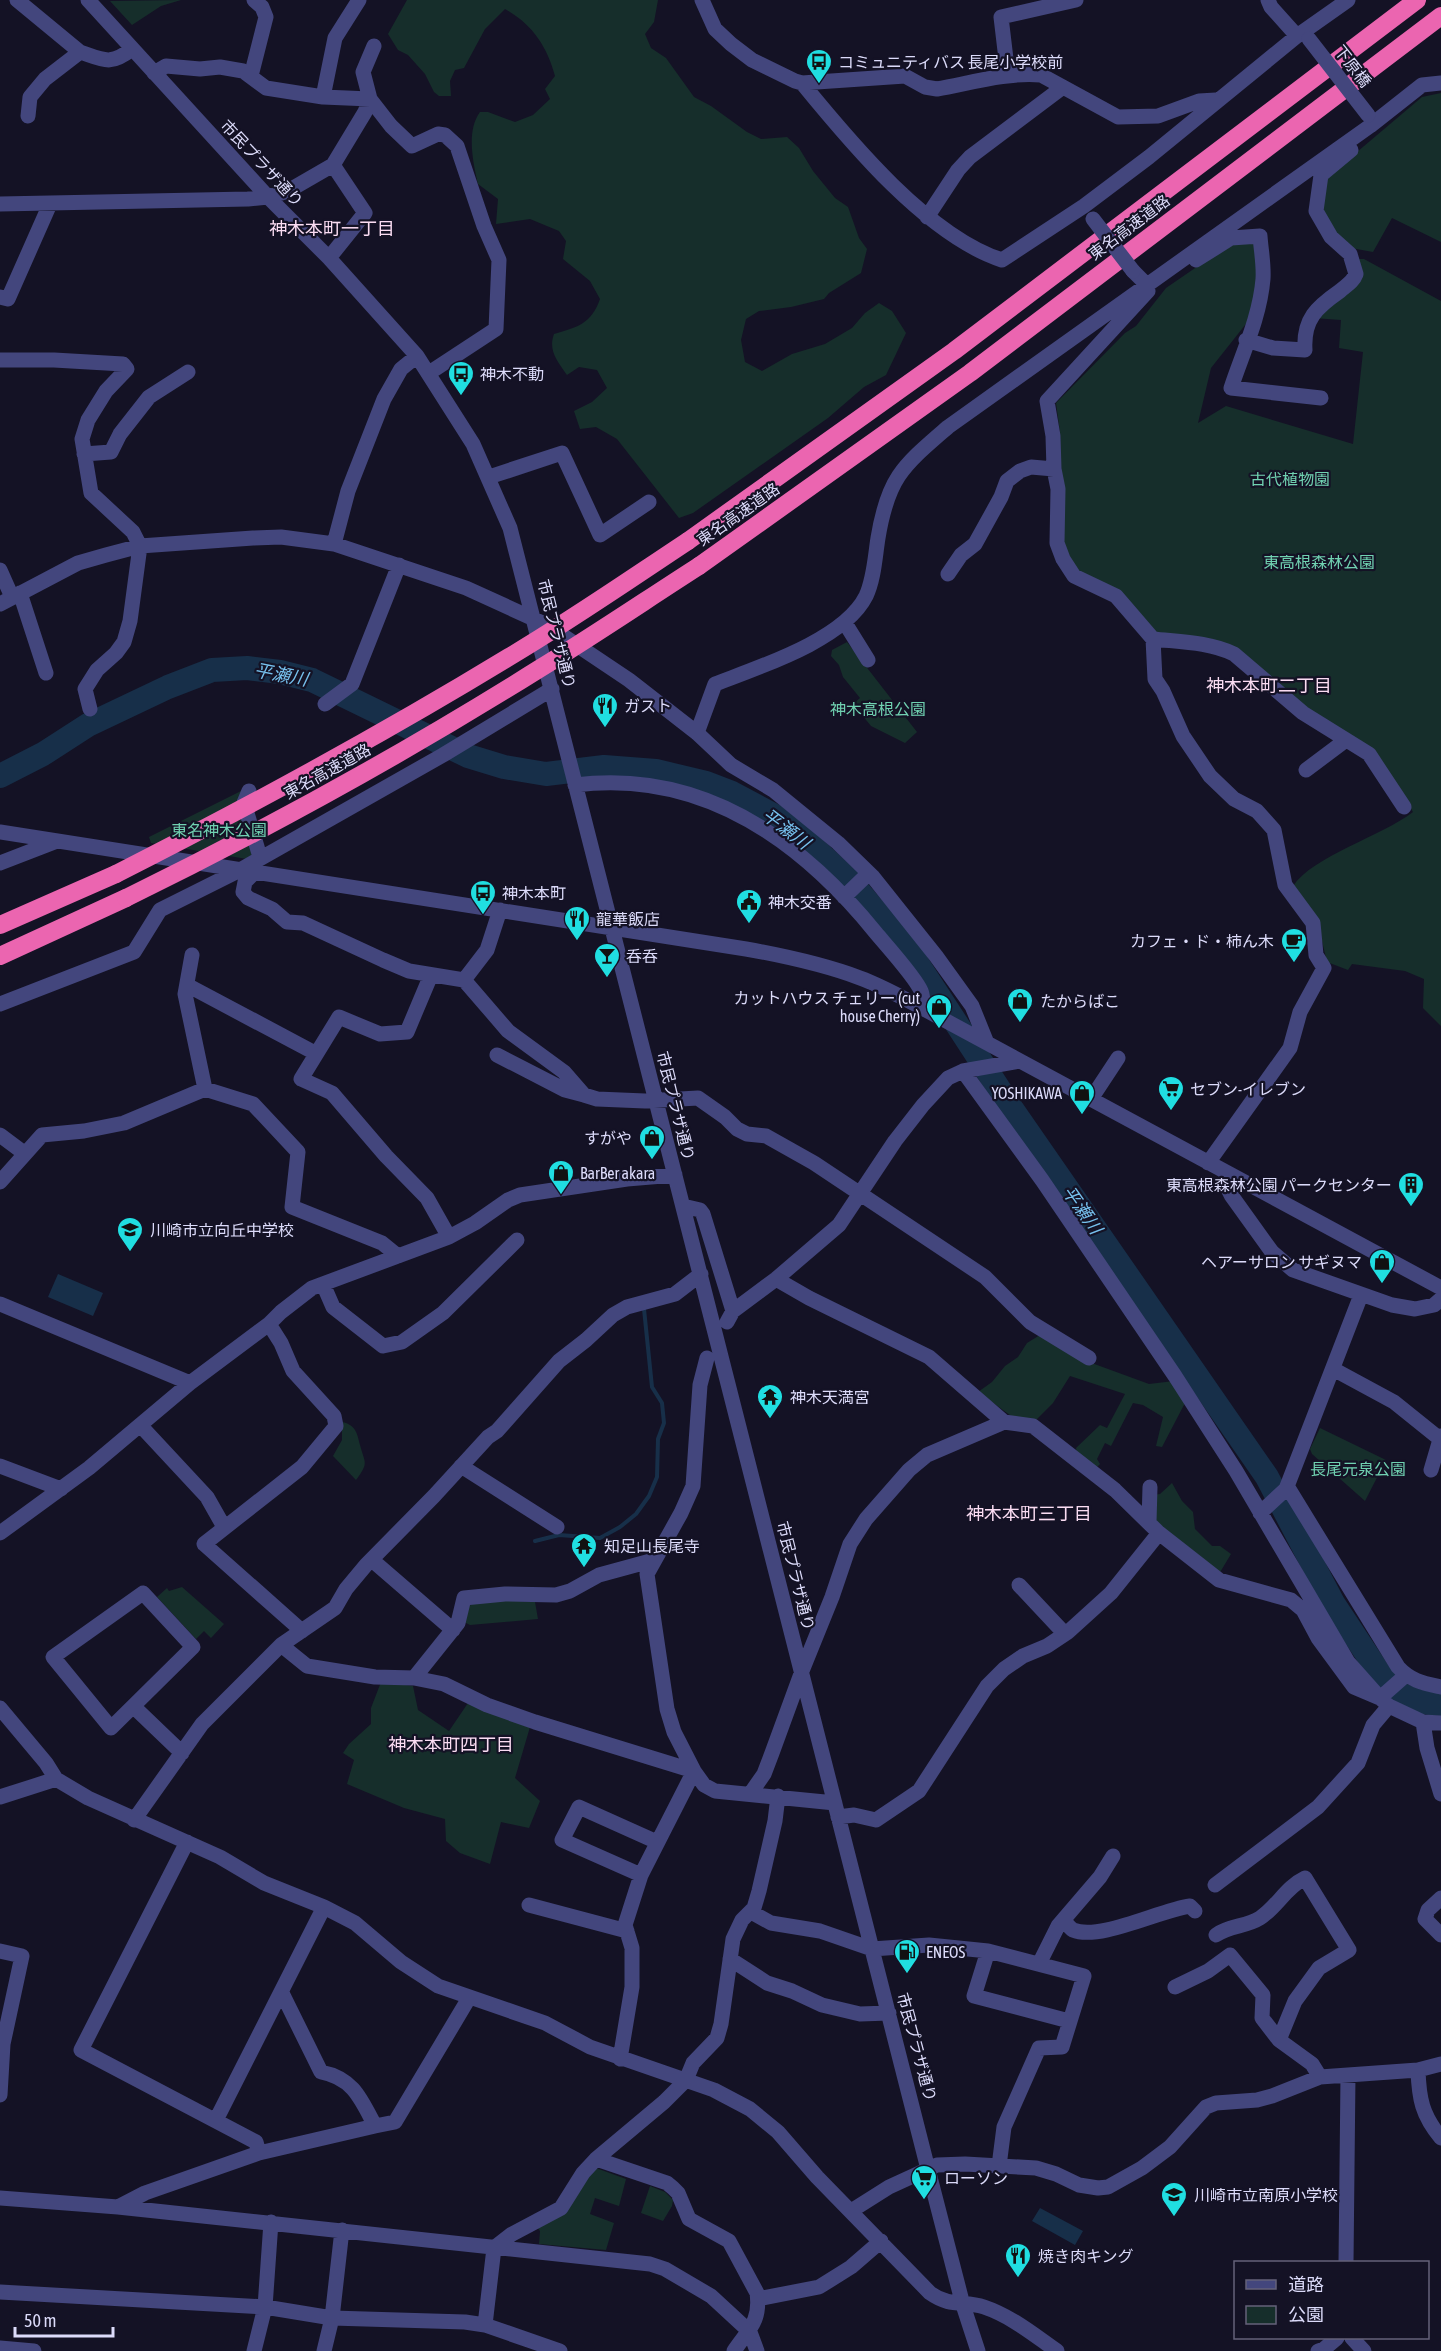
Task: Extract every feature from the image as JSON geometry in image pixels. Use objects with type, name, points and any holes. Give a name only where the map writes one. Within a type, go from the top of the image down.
[{"type":"highway","name":"東名高速道路","points":[[0,925],[116,874],[233,815],[336,759],[511,656],[688,541],[954,351],[1417,0]]},
{"type":"highway","name":"東名高速道路","points":[[0,956],[220,852],[352,780],[539,669],[699,566],[970,372],[1441,16]]},
{"type":"street","points":[[17,0],[80,51],[109,62],[118,59],[132,49]]},
{"type":"street","name":"市民プラザ通り","points":[[88,0],[268,197],[329,258],[417,356],[468,435],[489,477],[510,528],[963,2305],[978,2351]]},
{"type":"street","points":[[251,76],[266,17],[262,7],[254,0]]},
{"type":"street","points":[[323,97],[335,38],[359,0]]},
{"type":"street","points":[[702,0],[704,9],[715,29],[752,60],[802,83],[857,148],[927,217],[987,255],[1002,260],[1084,206],[1149,157],[1216,100],[1348,0]]},
{"type":"street","points":[[1008,76],[1001,17],[1076,0]]},
{"type":"street","name":"下原橋","points":[[1269,0],[1271,7],[1303,36],[1370,121]]},
{"type":"street","points":[[374,46],[363,72],[370,99],[391,126],[412,146],[438,134],[445,135],[457,146],[484,226],[499,260],[496,329],[429,373]]},
{"type":"street","points":[[28,117],[30,97],[45,79],[80,51]]},
{"type":"street","points":[[154,73],[166,66],[220,68],[243,71],[266,88],[323,97],[370,99]]},
{"type":"street","points":[[802,83],[905,76],[925,87],[937,89],[1008,76],[1041,75],[1118,117],[1158,116],[1199,101],[1216,100]]},
{"type":"street","points":[[697,732],[715,684],[783,657],[845,622],[866,596],[873,573],[886,496],[911,459],[948,427],[1370,121],[1422,85],[1441,83]]},
{"type":"street","points":[[927,217],[958,170],[970,157],[1063,87]]},
{"type":"street","points":[[0,204],[268,197],[288,191],[333,165],[360,123],[370,99]]},
{"type":"street","points":[[1246,340],[1273,348],[1305,350],[1305,333],[1317,308],[1353,281],[1356,274],[1350,254],[1331,237],[1316,211],[1318,188],[1321,175],[1367,137],[1370,121]]},
{"type":"street","points":[[329,258],[365,213],[333,165]]},
{"type":"street","points":[[0,297],[8,299],[50,204]]},
{"type":"street","points":[[1084,206],[1133,272],[1146,284],[1149,291],[1047,401],[1058,489],[1057,543],[1063,559],[1074,576],[1116,596],[1153,639],[1155,679],[1163,691],[1183,736],[1210,776],[1234,799],[1257,811],[1274,830],[1285,885],[1313,923],[1316,955],[1324,968],[1300,1012],[1290,1048],[1208,1163]]},
{"type":"street","points":[[1146,284],[1163,280],[1232,238],[1260,236],[1262,285],[1256,317],[1231,388],[1321,398]]},
{"type":"street","points":[[334,544],[348,491],[384,399],[394,379],[417,356]]},
{"type":"street","points":[[0,360],[123,364],[128,369],[106,391],[88,420],[82,439],[91,493],[133,532],[140,546],[130,621],[124,642],[116,653],[97,670],[85,689],[90,709]]},
{"type":"street","points":[[84,454],[111,452],[120,434],[148,398],[188,372]]},
{"type":"street","points":[[489,477],[562,453],[600,535],[649,502]]},
{"type":"street","points":[[948,574],[961,555],[975,544],[1007,482],[1020,471],[1031,467],[1054,469]]},
{"type":"street","points":[[11,598],[78,563],[140,546],[282,537],[334,544],[399,565],[466,588],[534,619],[577,644],[629,680],[697,732],[731,765],[773,790],[838,843],[936,956],[972,1006],[987,1043]]},
{"type":"street","points":[[328,703],[352,684],[399,565]]},
{"type":"street","points":[[0,570],[46,673]]},
{"type":"street","points":[[845,622],[868,660]]},
{"type":"street","points":[[1153,639],[1204,645],[1234,654],[1303,713],[1369,754],[1404,807]]},
{"type":"street","points":[[0,1004],[134,952],[160,910],[247,871],[261,857],[443,755],[552,689]]},
{"type":"street","points":[[1306,771],[1346,740]]},
{"type":"street","points":[[575,783],[641,784],[714,801],[773,834],[845,895],[921,990],[924,1009]]},
{"type":"street","points":[[249,791],[244,803],[261,857]]},
{"type":"street","points":[[0,832],[791,957],[861,978],[924,1009],[1441,1288]]},
{"type":"street","points":[[0,863],[57,841]]},
{"type":"street","points":[[247,871],[243,892],[248,898],[272,909],[287,922],[303,923],[409,971],[464,980],[508,1031],[564,1072],[584,1095]]},
{"type":"street","points":[[845,895],[865,876]]},
{"type":"street","points":[[464,980],[487,950],[500,910]]},
{"type":"street","points":[[192,955],[185,994],[205,1089]]},
{"type":"street","points":[[431,975],[407,1032],[380,1034],[339,1017],[301,1079],[332,1093],[386,1156],[427,1198],[449,1237]]},
{"type":"street","points":[[187,985],[315,1053]]},
{"type":"street","points":[[497,1055],[565,1090],[584,1095],[624,1101],[698,1098],[725,1117],[737,1129],[747,1134],[766,1136],[814,1163],[860,1196],[986,1276],[1030,1322],[1089,1358]]},
{"type":"street","points":[[1091,1099],[1118,1058]]},
{"type":"street","points":[[683,1206],[700,1210],[703,1214],[730,1316],[839,1225],[890,1149],[948,1078],[963,1071],[1020,1061]]},
{"type":"street","points":[[963,1071],[1042,1180],[1175,1376],[1261,1511],[1348,1662],[1385,1699]]},
{"type":"street","points":[[0,1182],[42,1135],[84,1131],[124,1123],[205,1089],[253,1104],[298,1152],[291,1207],[382,1243],[398,1256]]},
{"type":"street","points":[[0,1135],[24,1153]]},
{"type":"street","points":[[1229,1174],[1225,1183],[1231,1195],[1272,1252],[1293,1270],[1361,1296],[1392,1305],[1415,1309],[1434,1305],[1441,1299]]},
{"type":"street","points":[[0,1542],[0,1533],[89,1468],[190,1383],[269,1324],[312,1288],[449,1237],[475,1224],[508,1200],[520,1195],[627,1179],[675,1175]]},
{"type":"street","points":[[323,1284],[333,1307],[383,1346],[402,1342],[443,1313],[517,1240]]},
{"type":"street","points":[[134,1820],[202,1724],[281,1644],[335,1608],[346,1589],[372,1560],[504,1423],[559,1361],[586,1340],[598,1327],[627,1307],[675,1293],[701,1274]]},
{"type":"street","points":[[776,1279],[808,1298],[929,1357],[1004,1422]]},
{"type":"street","points":[[1261,1511],[1286,1488],[1361,1296]]},
{"type":"street","points":[[0,1304],[190,1383]]},
{"type":"street","points":[[269,1324],[281,1343],[293,1371],[334,1416],[336,1426],[302,1467],[204,1544],[302,1631]]},
{"type":"street","points":[[707,1358],[700,1385],[693,1486],[681,1513],[647,1574],[667,1709],[674,1732],[694,1772],[704,1785],[715,1791],[778,1796],[876,1820],[919,1791],[987,1686],[1004,1669],[1023,1656],[1047,1646],[1065,1634],[1111,1593],[1154,1527],[1150,1487]]},
{"type":"street","points":[[1333,1369],[1394,1402],[1441,1438],[1431,1470]]},
{"type":"street","points":[[750,1794],[764,1774],[832,1598],[850,1544],[866,1519],[909,1470],[927,1455],[1004,1422],[1033,1426],[1115,1490],[1154,1527],[1219,1580],[1291,1600],[1303,1610],[1318,1638],[1354,1687],[1385,1699],[1423,1722],[1441,1723]]},
{"type":"street","points":[[140,1425],[207,1497],[224,1527]]},
{"type":"street","points":[[0,1466],[61,1489]]},
{"type":"street","points":[[461,1466],[556,1527]]},
{"type":"street","points":[[1286,1488],[1386,1648],[1402,1678],[1441,1687]]},
{"type":"street","points":[[372,1560],[453,1630]]},
{"type":"street","points":[[414,1678],[458,1623],[464,1598],[505,1594],[556,1595],[570,1591],[599,1575],[654,1560]]},
{"type":"street","points":[[1019,1585],[1065,1634]]},
{"type":"street","points":[[143,1593],[193,1647],[134,1707],[111,1728],[53,1657],[143,1593]]},
{"type":"street","points":[[281,1644],[307,1666],[375,1677],[414,1678],[444,1683],[487,1705],[694,1772]]},
{"type":"street","points":[[1215,1886],[1318,1807],[1358,1763],[1385,1699],[1402,1678]]},
{"type":"street","points":[[134,1707],[182,1753]]},
{"type":"street","points":[[0,1708],[46,1763],[56,1779],[75,1792],[220,1857],[264,1883],[324,1907],[354,1923],[401,1962],[438,1986],[545,2023],[590,2047],[714,2090],[750,2109],[778,2132],[817,2177],[930,2293],[947,2302],[982,2306],[1004,2316],[1057,2351]]},
{"type":"street","points":[[1423,1722],[1427,1749],[1441,1794]]},
{"type":"street","points":[[620,2059],[632,1987],[632,1948],[625,1925],[641,1875],[694,1772]]},
{"type":"street","points":[[0,1797],[56,1779]]},
{"type":"street","points":[[485,2325],[495,2248],[512,2234],[561,2208],[583,2174],[596,2159],[664,2102],[686,2080],[693,2063],[717,2038],[733,1939],[742,1920],[751,1912],[759,1891],[775,1821],[778,1796]]},
{"type":"street","points":[[641,1875],[562,1840],[579,1807],[657,1842]]},
{"type":"street","points":[[187,1842],[81,2050],[256,2142],[259,2153]]},
{"type":"street","points":[[1039,1964],[1063,1920],[1100,1877],[1113,1856]]},
{"type":"street","points":[[1216,1935],[1225,1928],[1259,1918],[1296,1882],[1305,1878],[1349,1950],[1319,1968],[1294,2001],[1279,2040]]},
{"type":"street","points":[[1441,1898],[1428,1910],[1425,1919],[1441,1935]]},
{"type":"street","points":[[529,1905],[627,1930]]},
{"type":"street","points":[[1063,1920],[1072,1930],[1091,1932],[1123,1926],[1170,1909],[1191,1905]]},
{"type":"street","points":[[216,2120],[324,1907]]},
{"type":"street","points":[[751,1912],[771,1923],[820,1931],[873,1949],[929,1945],[988,1951],[1084,1977],[1062,2047],[1039,2048],[1004,2127],[999,2166]]},
{"type":"street","points":[[0,1951],[22,1956],[3,2044],[0,2095]]},
{"type":"street","points":[[988,1951],[974,1996],[1069,2020]]},
{"type":"street","points":[[1175,1987],[1208,1971],[1230,1956],[1263,1995],[1262,2018],[1279,2040],[1312,2064],[1320,2077]]},
{"type":"street","points":[[730,1959],[767,1983],[792,1991],[822,2005],[860,2014],[890,2013]]},
{"type":"street","points":[[282,1993],[321,2072],[338,2075],[359,2094],[375,2126]]},
{"type":"street","points":[[118,2207],[145,2193],[259,2153],[395,2122],[469,1998]]},
{"type":"street","points":[[851,2211],[889,2187],[928,2168],[950,2164],[1036,2168],[1079,2185],[1108,2187],[1142,2168],[1170,2147],[1206,2107],[1216,2103],[1257,2100],[1320,2077],[1418,2070],[1441,2064]]},
{"type":"street","points":[[1418,2070],[1419,2098],[1433,2128],[1441,2138]]},
{"type":"street","points":[[1346,2261],[1348,2075]]},
{"type":"street","points":[[596,2159],[667,2183],[678,2193],[689,2219],[729,2241],[758,2299],[757,2319],[750,2332],[734,2351]]},
{"type":"street","points":[[0,2198],[271,2222],[650,2264],[711,2296],[750,2332],[757,2351]]},
{"type":"street","points":[[254,2351],[266,2307],[271,2222]]},
{"type":"street","points":[[324,2351],[332,2318],[342,2230]]},
{"type":"street","points":[[758,2299],[819,2288],[851,2267],[881,2241]]},
{"type":"street","points":[[0,2292],[266,2307],[332,2318],[448,2320],[485,2325],[560,2351]]},
{"type":"street","points":[[514,2351],[522,2337]]},
{"type":"street","points":[[1318,2351],[1324,2349],[1335,2339]]},
{"type":"street","points":[[1354,2339],[1364,2351]]},
{"type":"street","points":[[0,2348],[34,2351]]},
{"type":"green space","points":[[181,0],[161,6],[132,25],[110,1]]},
{"type":"green space","points":[[407,0],[658,0],[654,22],[645,34],[651,48],[666,58],[694,97],[761,139],[787,137],[799,148],[813,171],[835,198],[848,207],[859,238],[867,249],[861,273],[829,293],[824,299],[791,307],[759,311],[746,319],[741,340],[745,362],[762,371],[792,354],[825,344],[852,328],[865,313],[879,303],[892,311],[906,333],[886,375],[864,387],[828,418],[693,513],[679,518],[617,439],[596,427],[580,429],[574,411],[592,402],[607,388],[597,370],[579,367],[567,375],[553,350],[554,334],[583,323],[592,314],[600,299],[590,281],[563,259],[566,241],[559,231],[530,219],[496,224],[498,199],[478,184],[472,137],[480,112],[488,112],[515,122],[533,115],[550,99],[545,89],[555,76],[548,55],[531,29],[505,9],[485,29],[464,68],[455,70],[450,81],[451,96],[439,96],[434,92],[425,74],[408,55],[398,50],[388,34]]},
{"type":"green space","points":[[1441,93],[1441,242],[1392,218],[1373,252],[1351,248],[1329,229],[1320,199],[1323,184],[1331,174],[1422,97]]},
{"type":"green space","name":"東高根森林公園","points":[[1249,235],[1260,254],[1253,315],[1211,368],[1198,423],[1226,406],[1353,444],[1363,352],[1339,348],[1341,320],[1313,318],[1355,282],[1355,259],[1364,259],[1441,301],[1441,1026],[1423,1008],[1424,979],[1405,971],[1352,964],[1348,970],[1327,962],[1317,920],[1293,886],[1316,865],[1413,812],[1372,750],[1333,728],[1235,652],[1158,637],[1073,570],[1062,543],[1060,432],[1056,403],[1125,333],[1136,326],[1166,288],[1233,242]]},
{"type":"green space","name":"神木高根公園","points":[[847,642],[917,732],[905,743],[871,726],[853,704],[860,698],[843,677],[839,665],[831,656],[832,650]]},
{"type":"green space","name":"東名神木公園","points":[[245,789],[252,856],[247,859],[151,843],[149,837]]},
{"type":"green space","points":[[1040,1335],[1078,1358],[1149,1384],[1174,1381],[1186,1401],[1162,1447],[1156,1446],[1163,1417],[1143,1405],[1133,1403],[1111,1446],[1105,1443],[1097,1459],[1100,1464],[1096,1468],[1077,1453],[1076,1448],[1100,1425],[1107,1428],[1125,1394],[1070,1376],[1053,1403],[1034,1422],[1014,1418],[978,1392],[1018,1357],[1027,1343]]},
{"type":"green space","points":[[342,1422],[355,1430],[364,1460],[363,1470],[356,1480],[333,1456],[342,1440]]},
{"type":"green space","name":"長尾元泉公園","points":[[1320,1428],[1386,1460],[1365,1501],[1312,1454],[1310,1449]]},
{"type":"green space","points":[[1172,1483],[1182,1501],[1193,1512],[1195,1529],[1212,1546],[1220,1546],[1231,1554],[1219,1574],[1155,1524],[1153,1495],[1160,1494]]},
{"type":"green space","points":[[182,1587],[224,1624],[211,1638],[204,1631],[196,1639],[157,1597],[167,1588],[169,1591]]},
{"type":"green space","points":[[504,1600],[535,1602],[538,1619],[470,1625],[464,1622],[465,1609],[475,1602]]},
{"type":"green space","points":[[381,1682],[413,1686],[418,1710],[449,1731],[468,1703],[530,1727],[515,1778],[540,1801],[529,1828],[501,1822],[490,1864],[460,1853],[446,1841],[445,1819],[404,1808],[347,1784],[354,1760],[343,1753],[349,1744],[371,1724],[371,1708]]},
{"type":"green space","points":[[596,2168],[626,2179],[619,2206],[595,2198],[590,2214],[614,2223],[606,2250],[539,2244],[540,2231],[537,2227]]},
{"type":"green space","points":[[650,2186],[665,2192],[673,2200],[663,2221],[641,2213]]},
{"type":"water","points":[[58,1274],[103,1293],[93,1316],[48,1297]]},
{"type":"water","points":[[1040,2208],[1083,2231],[1075,2245],[1032,2221]]},
{"type":"waterway","name":"平瀬川","points":[[0,776],[43,754],[88,725],[168,687],[212,670],[247,668],[280,672],[312,680],[468,756],[504,767],[546,774],[604,767],[656,771],[706,783],[732,793],[775,816],[850,881],[908,949],[1012,1109],[1267,1477],[1333,1603],[1380,1674],[1398,1693],[1420,1702],[1441,1704]]},
{"type":"waterway","points":[[535,1541],[559,1535],[600,1538],[620,1527],[636,1514],[649,1496],[657,1477],[658,1439],[664,1423],[662,1403],[652,1387],[644,1309]]},
{"type":"place","name":"コミュニティバス 長尾小学校前","points":[[819,85]]},
{"type":"place","name":"神木不動","points":[[461,397]]},
{"type":"place","name":"ガスト","points":[[605,729]]},
{"type":"place","name":"神木本町","points":[[483,916]]},
{"type":"place","name":"神木交番","points":[[749,925]]},
{"type":"place","name":"龍華飯店","points":[[577,942]]},
{"type":"place","name":"カフェ・ド・柿ん木","points":[[1294,964]]},
{"type":"place","name":"呑呑","points":[[607,979]]},
{"type":"place","name":"たからばこ","points":[[1020,1024]]},
{"type":"place","name":"カットハウス チェリー (cut house Cherry)","points":[[939,1030]]},
{"type":"place","name":"セブン-イレブン","points":[[1171,1112]]},
{"type":"place","name":"YOSHIKAWA","points":[[1082,1116]]},
{"type":"place","name":"すがや","points":[[652,1161]]},
{"type":"place","name":"BarBer akara","points":[[561,1196]]},
{"type":"place","name":"東高根森林公園 パークセンター","points":[[1411,1208]]},
{"type":"place","name":"川崎市立向丘中学校","points":[[130,1253]]},
{"type":"place","name":"ヘアーサロン サギヌマ","points":[[1382,1285]]},
{"type":"place","name":"神木天満宮","points":[[770,1420]]},
{"type":"place","name":"知足山長尾寺","points":[[584,1569]]},
{"type":"place","name":"ENEOS","points":[[907,1975]]},
{"type":"place","name":"ローソン","points":[[924,2201]]},
{"type":"place","name":"川崎市立南原小学校","points":[[1174,2218]]},
{"type":"place","name":"焼き肉キング","points":[[1018,2279]]},
{"type":"district","name":"神木本町一丁目","points":[[332,229]]},
{"type":"district","name":"神木本町二丁目","points":[[1269,686]]},
{"type":"district","name":"神木本町三丁目","points":[[1029,1514]]},
{"type":"district","name":"神木本町四丁目","points":[[451,1745]]},
{"type":"park label","name":"古代植物園","points":[[1290,479]]}]
